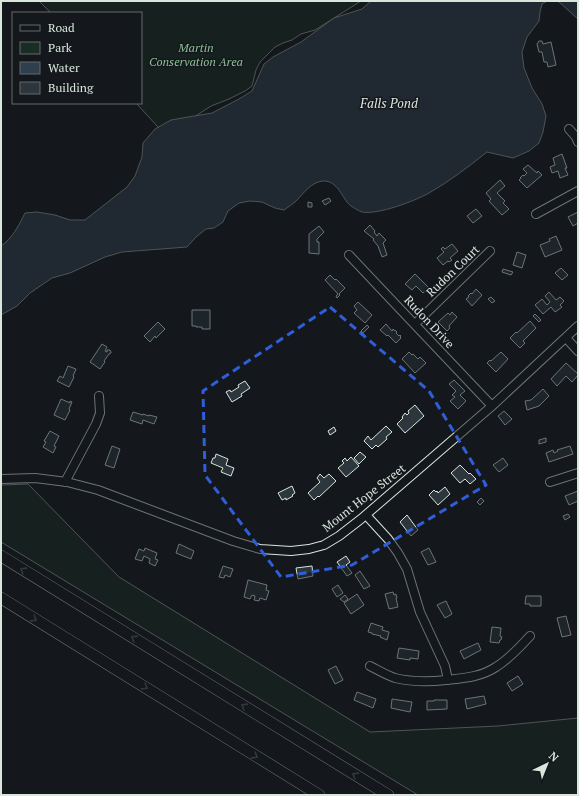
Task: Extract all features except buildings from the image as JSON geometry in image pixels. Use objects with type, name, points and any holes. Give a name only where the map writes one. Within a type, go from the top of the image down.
[{"type":"highway","points":[[1,556],[388,795]]},
{"type":"highway","points":[[1,598],[319,795]]},
{"type":"street","points":[[568,128],[576,137],[578,142]]},
{"type":"street","points":[[536,214],[578,191]]},
{"type":"street","name":"Rudon Court","points":[[415,324],[490,251]]},
{"type":"street","name":"Rudon Drive","points":[[349,254],[492,406]]},
{"type":"street","name":"Mount Hope Street","points":[[1,479],[35,478],[64,482],[98,490],[233,541],[260,549],[291,552],[309,549],[324,544],[339,536],[366,515],[492,406],[578,326]]},
{"type":"street","points":[[566,338],[578,351]]},
{"type":"street","points":[[64,482],[96,424],[100,413],[99,396]]},
{"type":"street","points":[[550,482],[578,473]]},
{"type":"street","points":[[366,515],[388,539],[407,569],[420,612],[445,666],[448,680]]},
{"type":"street","points":[[370,666],[393,677],[411,681],[464,679],[485,673],[497,667],[510,657],[530,636]]},
{"type":"highlighted area","points":[[330,307],[429,391],[486,485],[352,565],[281,577],[205,475],[203,391]]},
{"type":"green space","name":"Martin Conservation Area","points":[[39,1],[361,1],[315,30],[301,34],[292,40],[275,47],[260,62],[256,70],[252,86],[229,99],[211,106],[188,121],[168,138],[137,104],[142,104],[142,12],[50,12]]},
{"type":"green space","points":[[28,484],[119,577],[370,732],[498,726],[578,718],[578,795],[418,795],[1,542],[1,485]]},
{"type":"water","name":"Falls Pond","points":[[371,1],[547,1],[542,4],[539,21],[527,37],[522,52],[524,68],[532,88],[542,104],[546,116],[539,143],[529,151],[513,158],[487,152],[452,179],[429,193],[415,200],[377,211],[362,212],[356,209],[348,203],[336,187],[323,181],[315,183],[284,210],[262,202],[250,201],[239,203],[228,211],[223,222],[214,228],[206,229],[187,247],[122,252],[105,257],[70,273],[52,278],[30,293],[17,306],[1,315],[1,246],[12,236],[25,213],[37,212],[55,215],[70,220],[85,220],[127,187],[135,176],[142,157],[143,143],[155,129],[171,120],[212,113],[239,99],[252,91],[264,64],[273,57],[301,42],[334,18],[362,9]]},
{"type":"water","points":[[557,1],[578,1],[578,19],[559,2]]}]
